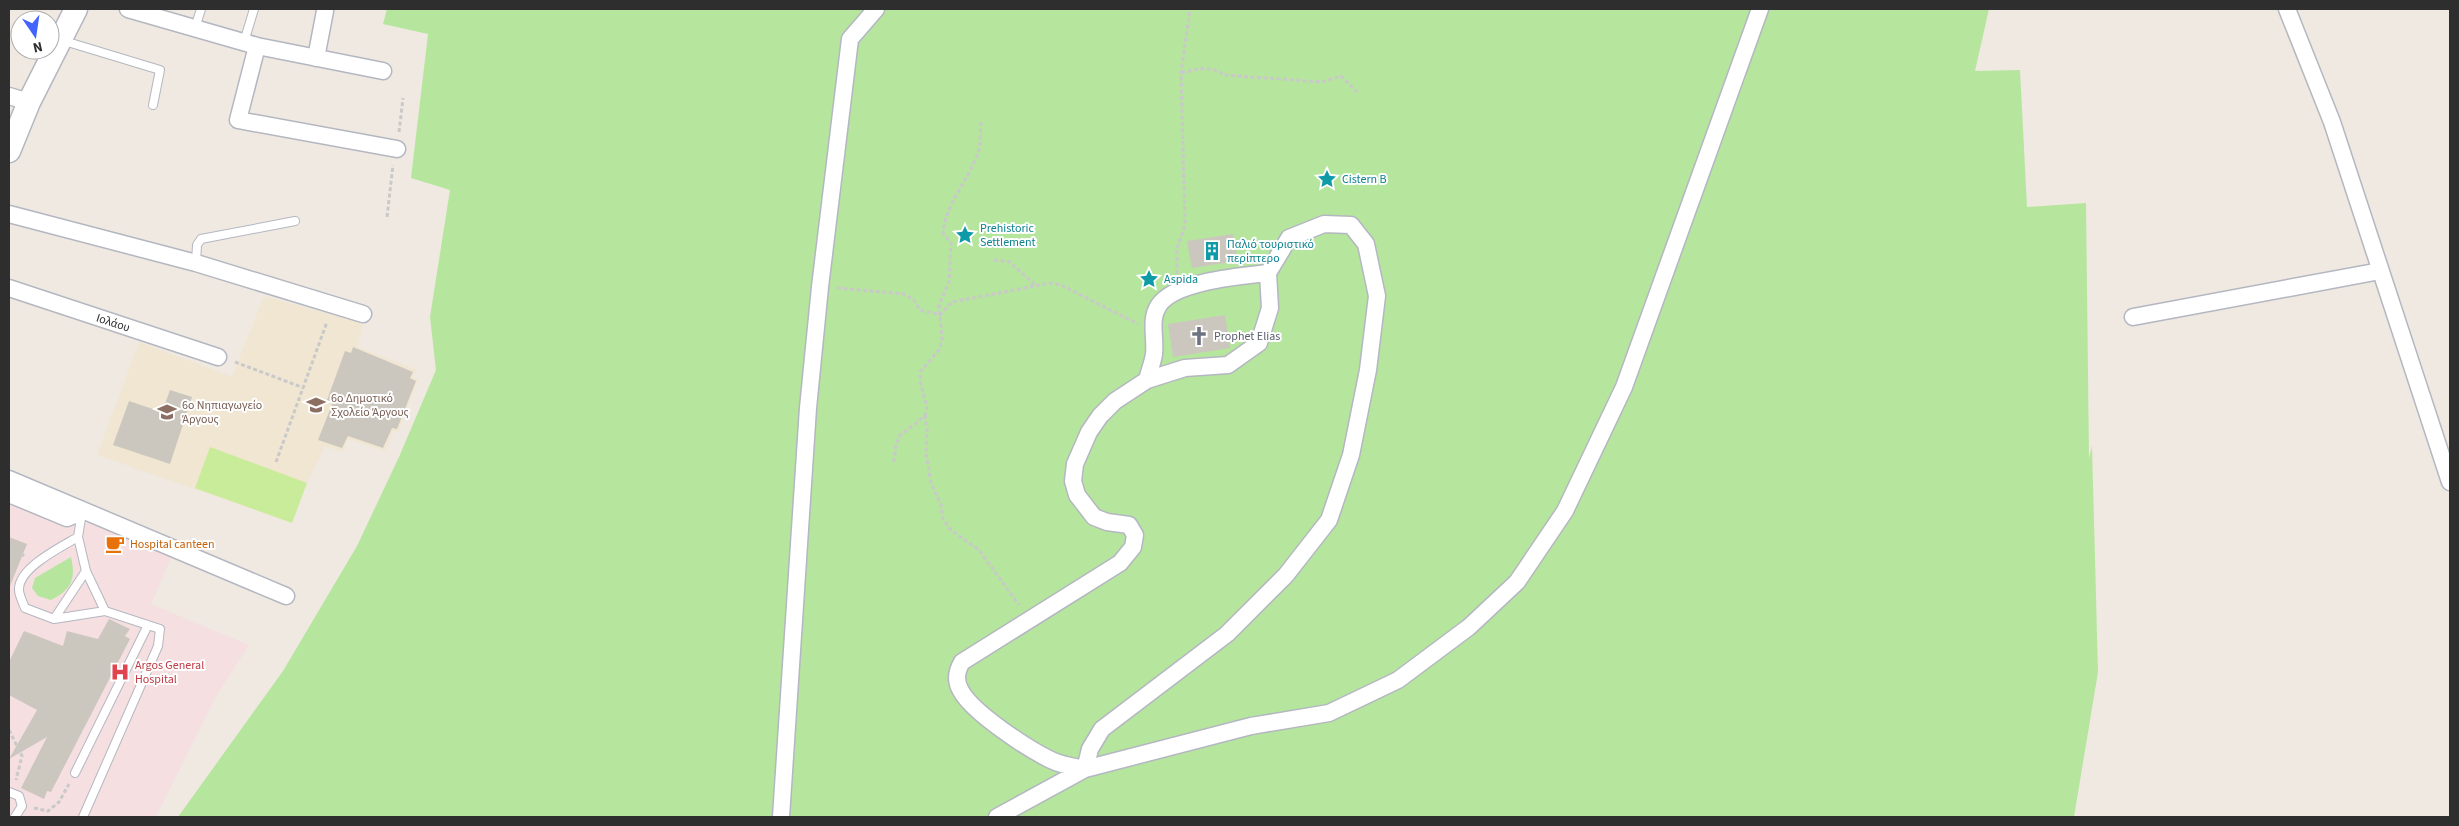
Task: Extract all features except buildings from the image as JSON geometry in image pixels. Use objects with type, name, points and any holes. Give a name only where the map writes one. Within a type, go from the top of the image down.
[{"type":"main road","points":[[60,40],[76,9]]},
{"type":"main road","points":[[9,151],[19,99],[46,60]]},
{"type":"street","points":[[128,9],[251,44],[383,71]]},
{"type":"street","points":[[781,817],[808,408],[820,287],[850,39],[876,9]]},
{"type":"street","points":[[997,817],[1085,769],[1251,726],[1330,713],[1398,680],[1469,627],[1517,582],[1565,511],[1624,387],[1760,9]]},
{"type":"street","points":[[2287,9],[2332,122],[2450,482]]},
{"type":"street","points":[[316,58],[324,11]]},
{"type":"street","points":[[251,44],[238,120],[396,149]]},
{"type":"street","points":[[9,214],[196,264],[363,314]]},
{"type":"street","points":[[1324,224],[1351,225],[1366,244],[1377,296],[1368,370],[1351,456],[1329,520],[1286,575],[1227,634],[1102,729],[1090,749],[1085,769],[1052,761],[1008,734],[968,700],[960,690],[956,678],[962,662],[1120,563],[1133,547],[1135,535],[1130,526],[1107,522],[1094,517],[1077,495],[1073,481],[1075,464],[1089,432],[1100,416],[1115,402],[1147,380],[1185,368],[1228,365],[1259,343],[1270,308],[1268,273],[1289,238],[1324,224]]},
{"type":"street","points":[[2133,317],[2380,271]]},
{"type":"street","points":[[1147,380],[1154,353],[1153,327],[1159,304],[1179,290],[1221,279],[1268,273]]},
{"type":"street","name":"Ιολάου","points":[[9,288],[218,358]]},
{"type":"street","points":[[9,479],[69,503],[82,512],[286,596]]},
{"type":"street","points":[[9,494],[67,518],[82,512]]},
{"type":"lane","points":[[195,28],[201,9]]},
{"type":"lane","points":[[251,44],[254,9]]},
{"type":"lane","points":[[60,40],[160,70],[153,105]]},
{"type":"lane","points":[[196,264],[196,245],[201,239],[295,221]]},
{"type":"lane","points":[[82,512],[78,537],[86,571],[105,611]]},
{"type":"lane","points":[[78,537],[37,562],[22,579],[18,590],[25,608],[54,619],[105,611],[160,629],[158,646],[82,817]]},
{"type":"lane","points":[[54,619],[86,571]]},
{"type":"lane","points":[[75,773],[148,624]]},
{"type":"lane","points":[[11,792],[19,796],[22,806],[15,817]]},
{"type":"path","points":[[1179,290],[1176,269],[1177,249],[1185,225],[1181,73],[1190,9]]},
{"type":"path","points":[[1181,73],[1199,69],[1216,69],[1224,75],[1321,82],[1341,76],[1358,93]]},
{"type":"path","points":[[387,217],[403,98]]},
{"type":"path","points":[[981,122],[979,150],[968,175],[944,216],[943,233],[951,243],[949,282],[939,305],[942,340],[939,350],[920,372],[920,380],[927,408],[925,414],[928,464],[931,483],[941,505],[943,519],[951,530],[979,550],[1030,620]]},
{"type":"path","points":[[994,260],[1010,262],[1035,286]]},
{"type":"path","points":[[940,315],[952,302],[1052,283],[1061,285],[1132,323],[1153,327]]},
{"type":"path","points":[[820,287],[904,294],[914,300],[920,310],[940,315]]},
{"type":"path","points":[[276,462],[333,305]]},
{"type":"path","points":[[237,363],[304,388]]},
{"type":"path","points":[[894,462],[896,444],[900,434],[925,414]]},
{"type":"path","points":[[9,730],[22,756],[11,792]]},
{"type":"path","points":[[22,806],[48,811],[59,802],[75,773]]},
{"type":"shaded area","name":"6ο Δημοτικό Σχολείο Άργους","points":[[264,296],[363,323],[357,347],[417,370],[412,377],[418,379],[398,432],[393,431],[385,451],[348,439],[343,452],[325,446],[307,483],[292,523],[97,455],[139,342],[232,377]]},
{"type":"shaded area","name":"Argos General Hospital","points":[[9,502],[64,524],[96,522],[172,555],[151,604],[249,645],[215,698],[156,817],[9,817]]},
{"type":"green space","points":[[387,9],[1989,9],[1975,71],[2020,70],[2027,207],[2086,203],[2089,458],[2092,446],[2098,672],[2074,817],[178,817],[283,671],[357,546],[399,457],[436,370],[430,317],[450,190],[411,178],[428,34],[383,24]]},
{"type":"green space","points":[[210,447],[307,483],[292,523],[195,488]]},
{"type":"green space","points":[[71,557],[73,571],[71,583],[64,592],[51,600],[38,596],[32,588],[35,578]]},
{"type":"place","name":"Cistern B","points":[[1327,179]]},
{"type":"place","name":"Prehistoric Settlement","points":[[965,235]]},
{"type":"place","name":"Παλιό τουριστικό περίπτερο","points":[[1212,251]]},
{"type":"place","name":"Aspida","points":[[1149,279]]},
{"type":"place","name":"Prophet Elias","points":[[1199,336]]},
{"type":"place","name":"6ο Δημοτικό Σχολείο Άργους","points":[[316,405]]},
{"type":"place","name":"6ο Νηπιαγωγείο Άργους","points":[[167,412]]},
{"type":"place","name":"Hospital canteen","points":[[115,544]]},
{"type":"place","name":"Argos General Hospital","points":[[120,672]]}]
